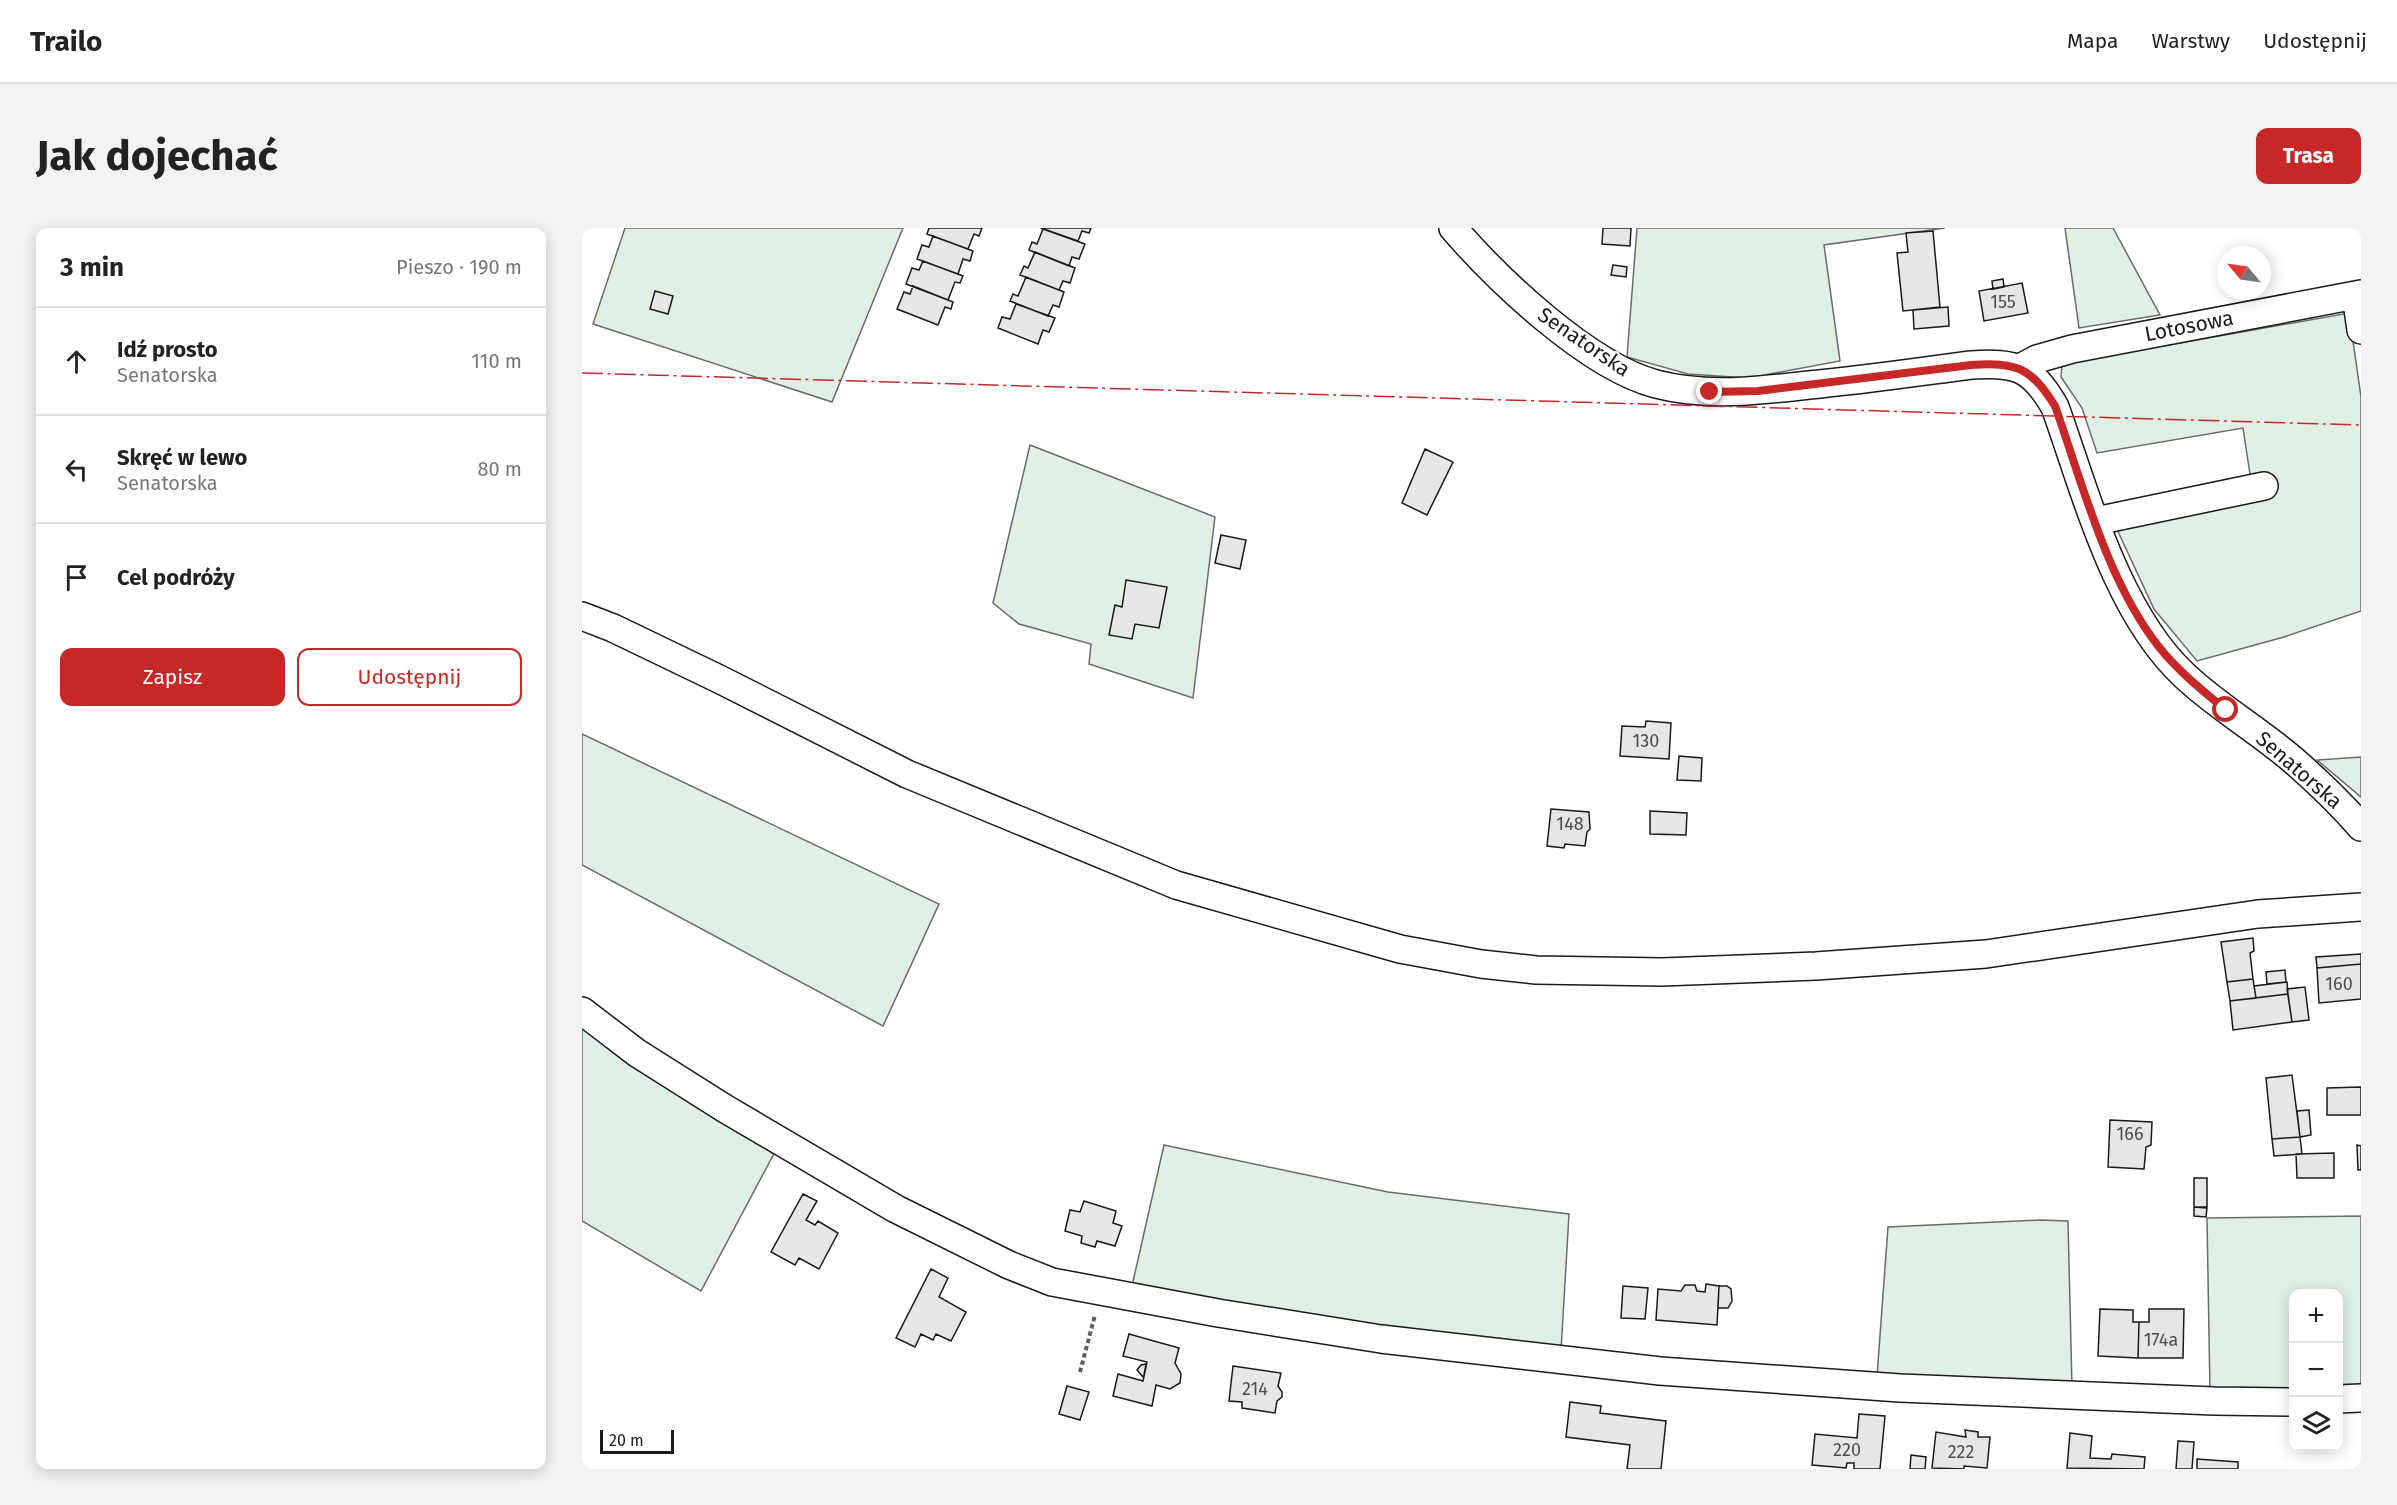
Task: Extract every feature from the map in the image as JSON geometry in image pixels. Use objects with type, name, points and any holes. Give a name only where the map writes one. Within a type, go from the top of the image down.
[{"type":"street","name":"Senatorska","points":[[1453,228],[1491,269],[1560,329],[1622,370],[1653,383],[1710,392],[1758,391],[1971,365],[1994,363],[2020,368],[2042,385],[2055,406],[2119,583],[2159,647],[2183,675],[2292,759],[2337,800],[2361,827]]},
{"type":"street","name":"Lotosowa","points":[[2020,368],[2037,359],[2072,350],[2358,295]]},
{"type":"street","points":[[2358,295],[2361,330]]},
{"type":"street","points":[[2096,522],[2264,486]]},
{"type":"street","points":[[582,616],[613,628],[719,679],[907,774],[1176,885],[1377,943],[1481,964],[1536,970],[1700,972],[1816,966],[1986,954],[2258,914],[2361,907]]},
{"type":"street","points":[[582,1011],[637,1053],[724,1108],[896,1209],[1010,1265],[1052,1282],[1381,1339],[1660,1371],[1912,1388],[2289,1402]]},
{"type":"street","points":[[2343,1399],[2361,1398]]},
{"type":"path","points":[[1080,1372],[1100,1292]]},
{"type":"green space","points":[[625,228],[903,228],[832,402],[593,324]]},
{"type":"green space","points":[[1637,228],[1945,228],[1824,245],[1840,361],[1748,378],[1688,374],[1627,357]]},
{"type":"green space","points":[[2065,228],[2113,228],[2160,315],[2079,328]]},
{"type":"green space","points":[[2349,313],[2361,397],[2361,611],[2284,637],[2197,661],[2154,609],[2115,525],[2251,481],[2243,428],[2097,453],[2082,408],[2061,377],[2062,364]]},
{"type":"green space","points":[[1030,445],[1215,517],[1193,698],[1089,664],[1091,644],[1019,624],[993,603]]},
{"type":"green space","points":[[582,734],[939,904],[883,1026],[582,865]]},
{"type":"green space","points":[[2361,757],[2361,797],[2317,760]]},
{"type":"green space","points":[[582,1022],[777,1148],[701,1291],[582,1221]]},
{"type":"green space","points":[[1164,1145],[1388,1192],[1569,1214],[1561,1351],[1377,1328],[1132,1286]]},
{"type":"green space","points":[[2361,1216],[2361,1386],[2343,1387],[2343,1289],[2289,1289],[2289,1389],[2210,1392],[2207,1218]]},
{"type":"green space","points":[[2041,1220],[2068,1221],[2072,1387],[1877,1376],[1888,1227]]},
{"type":"building","points":[[929,228],[982,228],[979,236],[974,234],[968,249],[927,234]]},
{"type":"building","points":[[1041,228],[1091,228],[1089,233],[1082,231],[1078,241]]},
{"type":"building","points":[[1603,228],[1631,228],[1630,246],[1602,244]]},
{"type":"building","points":[[1043,229],[1085,244],[1079,259],[1072,257],[1069,266],[1029,250],[1032,242],[1037,244]]},
{"type":"building","points":[[1933,231],[1940,307],[1903,311],[1897,253],[1908,252],[1906,233]]},
{"type":"building","points":[[933,236],[973,251],[970,261],[963,259],[958,274],[917,259],[922,245],[929,247]]},
{"type":"building","points":[[1035,252],[1075,268],[1070,283],[1063,281],[1059,290],[1020,275],[1024,266],[1028,268]]},
{"type":"building","points":[[923,261],[963,276],[960,283],[955,282],[948,300],[906,284],[912,268],[919,270]]},
{"type":"building","points":[[1613,265],[1627,267],[1626,277],[1611,275]]},
{"type":"building","points":[[1026,277],[1064,292],[1059,307],[1053,305],[1048,316],[1010,301],[1013,294],[1018,296]]},
{"type":"building","points":[[2003,279],[2004,287],[1993,289],[1992,281]]},
{"type":"building","points":[[2022,283],[2028,313],[1984,321],[1979,291]]},
{"type":"building","points":[[913,286],[953,302],[951,309],[945,307],[938,325],[897,309],[904,292],[910,294]]},
{"type":"building","points":[[655,291],[673,296],[668,314],[650,309]]},
{"type":"building","points":[[1016,304],[1055,318],[1049,332],[1043,330],[1038,344],[998,328],[1002,317],[1010,319]]},
{"type":"building","points":[[1948,307],[1949,326],[1914,329],[1913,310]]},
{"type":"building","points":[[1425,449],[1453,462],[1427,515],[1402,503]]},
{"type":"building","points":[[1221,535],[1246,540],[1240,569],[1215,563]]},
{"type":"building","points":[[1126,580],[1167,587],[1159,628],[1135,624],[1132,639],[1109,635],[1115,605],[1122,607]]},
{"type":"building","points":[[1646,721],[1671,723],[1669,759],[1620,756],[1622,726],[1645,727]]},
{"type":"building","points":[[1679,756],[1702,758],[1701,781],[1677,780]]},
{"type":"building","points":[[1551,809],[1589,812],[1590,829],[1587,832],[1585,846],[1565,844],[1564,848],[1547,846]]},
{"type":"building","points":[[1650,811],[1687,813],[1686,835],[1650,834]]},
{"type":"building","points":[[2253,938],[2254,951],[2250,953],[2253,979],[2227,982],[2221,942]]},
{"type":"building","points":[[2361,954],[2361,964],[2317,968],[2316,957]]},
{"type":"building","points":[[2361,964],[2361,999],[2319,1003],[2317,968]]},
{"type":"building","points":[[2285,970],[2286,982],[2267,984],[2266,972]]},
{"type":"building","points":[[2253,979],[2256,998],[2230,1001],[2227,982]]},
{"type":"building","points":[[2287,982],[2288,994],[2256,998],[2254,986]]},
{"type":"building","points":[[2305,987],[2309,1020],[2292,1022],[2287,989]]},
{"type":"building","points":[[2288,994],[2292,1022],[2233,1030],[2230,1001]]},
{"type":"building","points":[[2292,1075],[2300,1137],[2272,1139],[2266,1078]]},
{"type":"building","points":[[2361,1087],[2361,1115],[2327,1115],[2327,1088]]},
{"type":"building","points":[[2309,1110],[2311,1135],[2300,1137],[2297,1111]]},
{"type":"building","points":[[2110,1120],[2152,1122],[2151,1145],[2146,1147],[2144,1169],[2108,1167]]},
{"type":"building","points":[[2300,1137],[2302,1154],[2274,1156],[2272,1139]]},
{"type":"building","points":[[2357,1145],[2361,1146],[2361,1170],[2358,1170]]},
{"type":"building","points":[[2334,1153],[2334,1178],[2297,1178],[2296,1154]]},
{"type":"building","points":[[2194,1178],[2207,1178],[2207,1207],[2194,1207]]},
{"type":"building","points":[[803,1194],[817,1201],[806,1220],[815,1225],[818,1221],[838,1233],[819,1269],[799,1258],[795,1265],[771,1252]]},
{"type":"building","points":[[1084,1201],[1116,1211],[1113,1223],[1122,1226],[1115,1246],[1097,1241],[1095,1247],[1081,1243],[1082,1236],[1065,1231],[1070,1210],[1080,1212]]},
{"type":"building","points":[[2194,1207],[2207,1208],[2206,1217],[2194,1216]]},
{"type":"building","points":[[931,1269],[948,1278],[939,1297],[966,1312],[951,1341],[936,1334],[933,1340],[921,1334],[915,1347],[896,1338]]},
{"type":"building","points":[[1706,1284],[1719,1286],[1717,1325],[1656,1320],[1658,1289],[1681,1291],[1685,1285],[1695,1285],[1697,1291],[1705,1292]]},
{"type":"building","points":[[1623,1286],[1648,1288],[1645,1319],[1621,1318]]},
{"type":"building","points":[[1719,1286],[1727,1286],[1731,1289],[1732,1301],[1728,1308],[1718,1308]]},
{"type":"building","points":[[2100,1309],[2133,1310],[2133,1322],[2139,1322],[2138,1358],[2098,1356]]},
{"type":"building","points":[[2149,1309],[2184,1309],[2183,1358],[2138,1358],[2139,1322],[2149,1322]]},
{"type":"building","points":[[1129,1334],[1179,1348],[1175,1363],[1181,1374],[1180,1383],[1170,1389],[1156,1385],[1152,1406],[1113,1396],[1118,1374],[1143,1381],[1147,1362],[1123,1356]]},
{"type":"building","points":[[1146,1364],[1143,1377],[1137,1370],[1141,1365]]},
{"type":"building","points":[[1233,1366],[1281,1373],[1278,1386],[1282,1397],[1277,1401],[1275,1413],[1242,1408],[1242,1402],[1229,1401]]},
{"type":"building","points":[[1067,1386],[1089,1392],[1080,1420],[1059,1414]]},
{"type":"building","points":[[1570,1402],[1601,1406],[1600,1413],[1666,1421],[1661,1469],[1627,1469],[1630,1445],[1566,1437]]},
{"type":"building","points":[[1859,1414],[1885,1416],[1880,1469],[1854,1469],[1854,1463],[1847,1463],[1846,1468],[1812,1465],[1815,1434],[1857,1438]]},
{"type":"building","points":[[1965,1430],[1978,1432],[1978,1437],[1990,1437],[1987,1468],[1964,1466],[1964,1469],[1932,1468],[1936,1432],[1966,1437]]},
{"type":"building","points":[[2070,1433],[2092,1436],[2090,1458],[2111,1459],[2112,1454],[2145,1457],[2144,1469],[2067,1468]]},
{"type":"building","points":[[2178,1441],[2194,1442],[2192,1469],[2176,1469]]},
{"type":"building","points":[[1911,1455],[1926,1457],[1925,1469],[1910,1469]]},
{"type":"building","points":[[2197,1459],[2238,1462],[2238,1469],[2197,1469]]},
{"type":"power","points":[[582,373],[2361,425]]},
{"type":"route","points":[[1710,392],[1758,391],[1994,363],[2020,368],[2042,385],[2055,406],[2119,583],[2139,618],[2159,647],[2183,675],[2226,710]]}]
